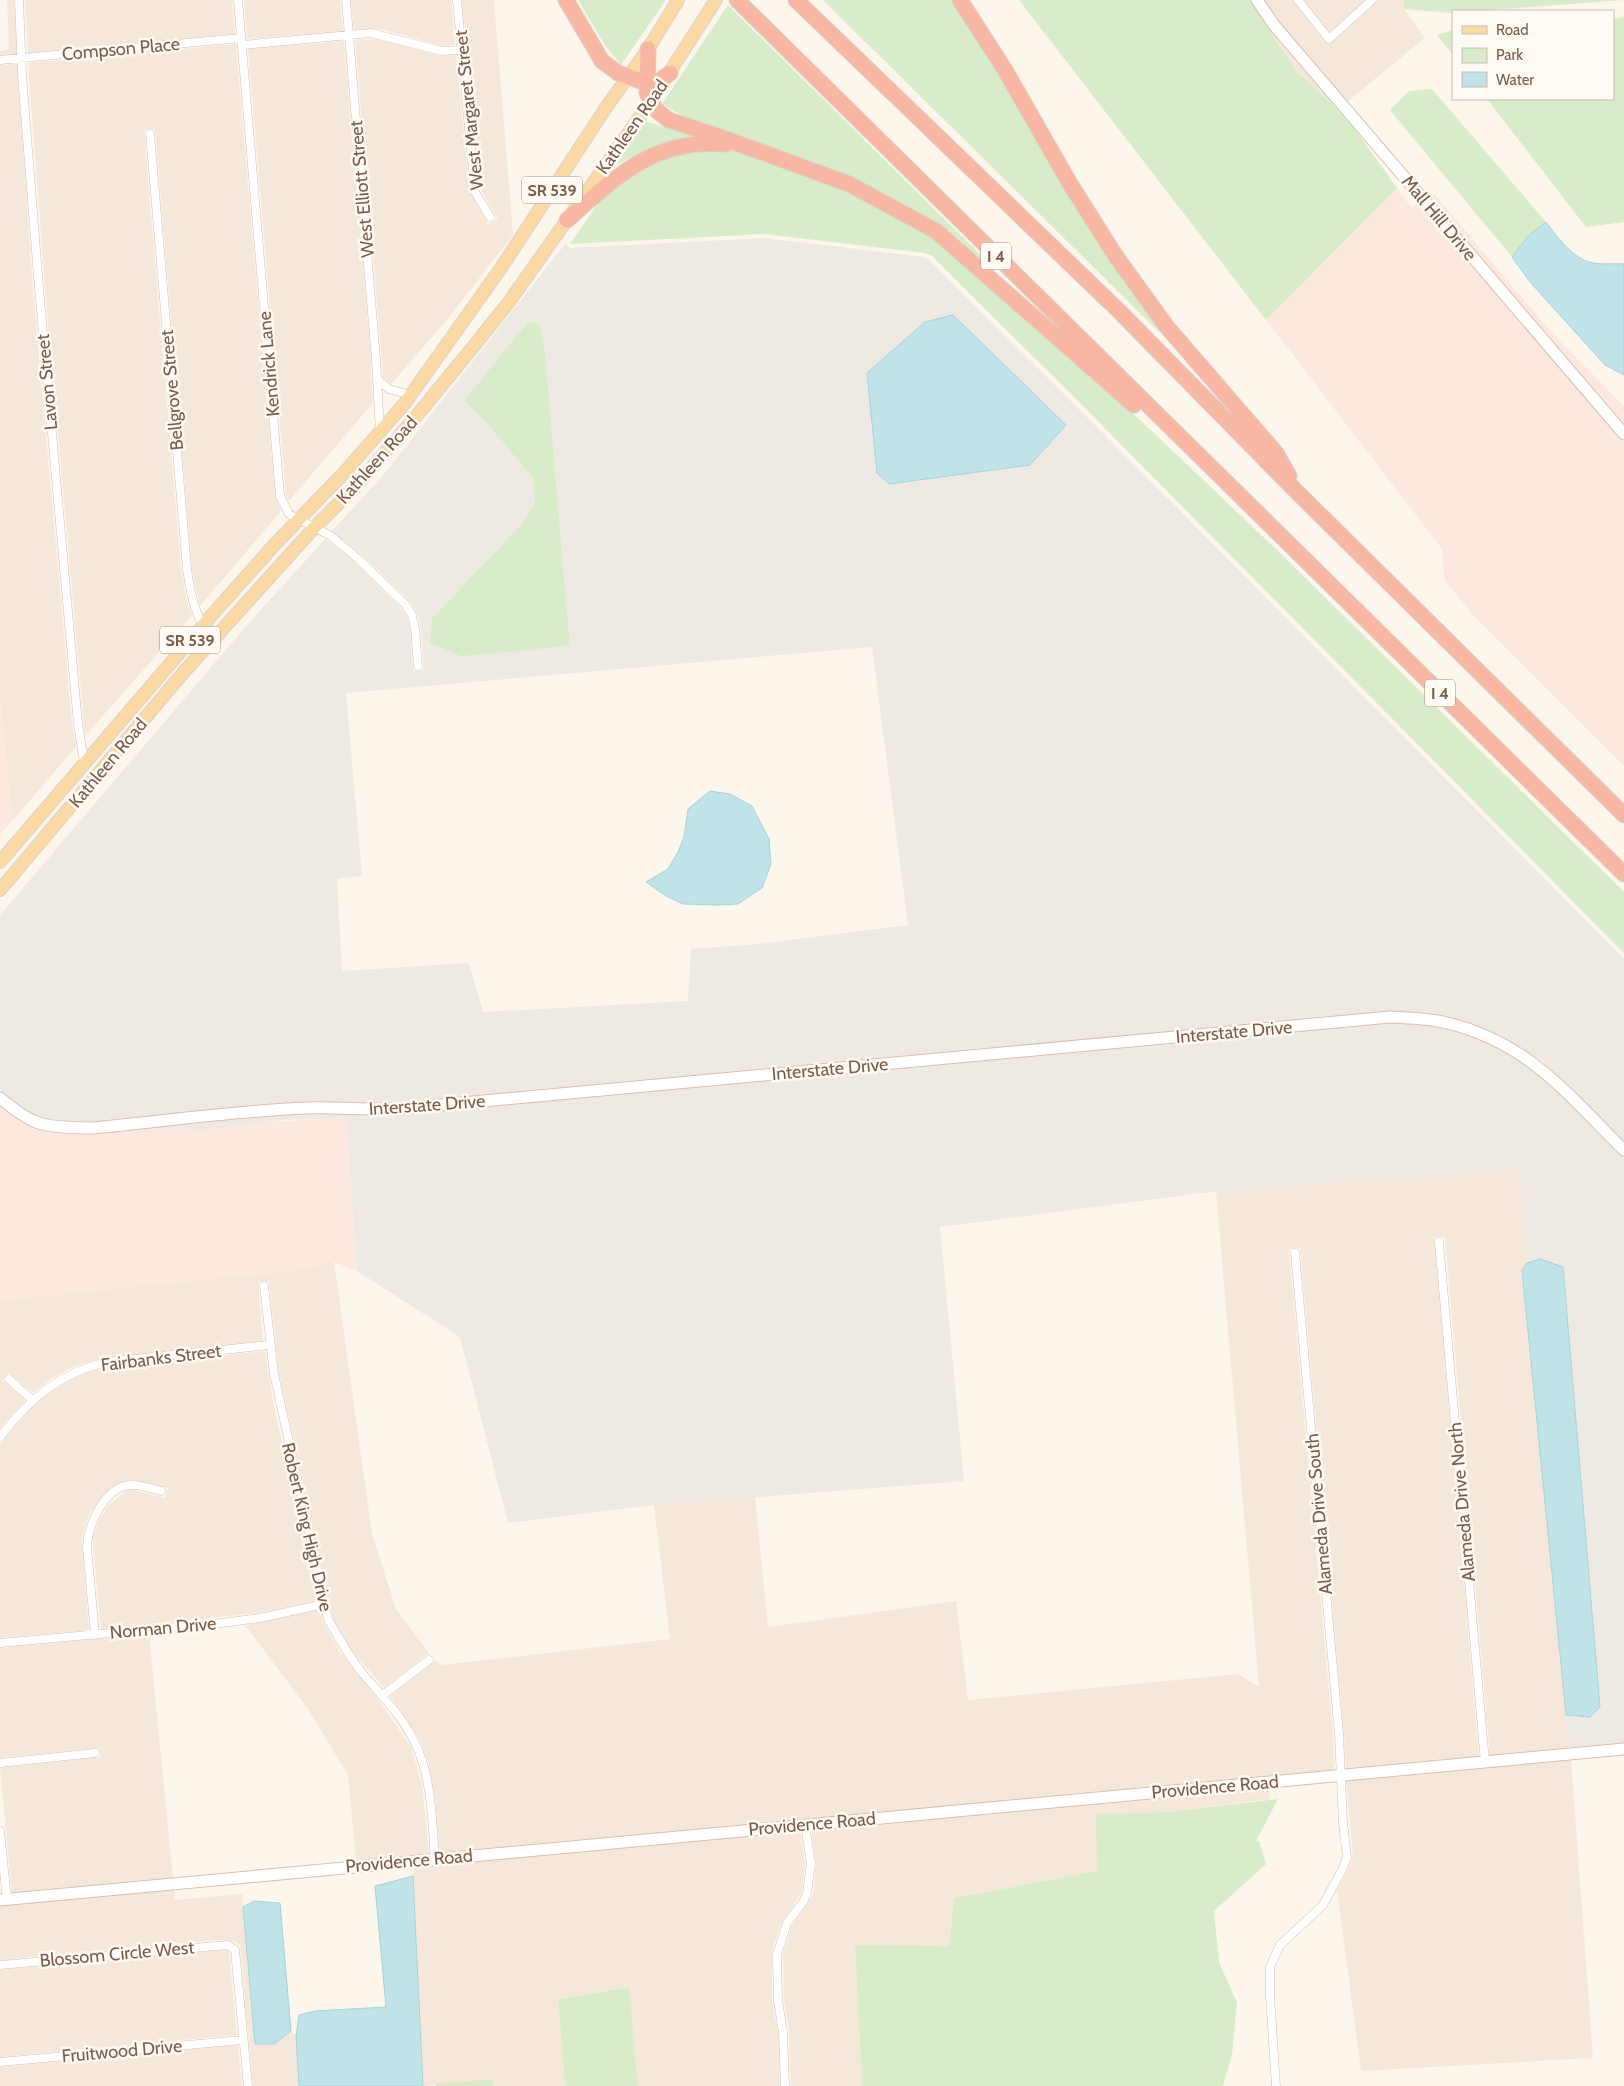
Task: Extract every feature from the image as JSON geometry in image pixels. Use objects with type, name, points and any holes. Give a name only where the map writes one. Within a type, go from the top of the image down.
[{"type":"highway","points":[[566,0],[602,61],[627,77],[646,83],[658,82],[670,73]]},
{"type":"highway","name":"I 4","points":[[737,0],[1624,874]]},
{"type":"highway","name":"I 4","points":[[796,0],[1120,312],[1298,493],[1624,815]]},
{"type":"highway","points":[[960,0],[1005,70],[1069,182],[1115,255],[1167,327],[1276,453],[1298,493]]},
{"type":"highway","points":[[648,49],[647,93],[656,110],[669,120],[744,145],[849,184],[936,231],[1255,512]]},
{"type":"highway","points":[[567,220],[613,179],[636,163],[660,152],[704,143],[744,145]]},
{"type":"main road","name":"Kathleen Road","points":[[0,890],[183,672],[314,528],[356,486],[419,413],[509,302],[651,101],[716,0]]},
{"type":"main road","name":"Kathleen Road","points":[[0,862],[202,626],[276,543],[380,432],[410,396],[502,268],[627,77],[648,49],[675,4]]},
{"type":"street","name":"Lavon Street","points":[[19,0],[23,59],[22,75],[39,288],[78,724],[84,762]]},
{"type":"street","name":"Kendrick Lane","points":[[238,0],[280,496],[289,514],[331,536],[405,604],[412,615],[415,629],[418,666]]},
{"type":"street","name":"West Elliott Street","points":[[346,0],[380,432]]},
{"type":"street","name":"West Margaret Street","points":[[457,0],[475,192],[490,217]]},
{"type":"street","name":"Mall Hill Drive","points":[[1257,0],[1274,25],[1624,434]]},
{"type":"street","points":[[1298,0],[1329,38],[1372,0]]},
{"type":"street","name":"Compson Place","points":[[0,60],[241,42],[381,34],[416,46],[442,51],[461,50]]},
{"type":"street","name":"Bellgrove Street","points":[[150,134],[187,569],[192,602],[202,626],[212,641]]},
{"type":"street","points":[[377,379],[389,389],[410,396]]},
{"type":"street","name":"Interstate Drive","points":[[0,1098],[36,1122],[77,1128],[94,1128],[265,1110],[309,1108],[397,1109],[1390,1017],[1445,1022],[1472,1029],[1519,1052],[1538,1066],[1624,1150]]},
{"type":"street","name":"Alameda Drive North","points":[[1440,1242],[1486,1762]]},
{"type":"street","name":"Alameda Drive South","points":[[1276,2086],[1270,1967],[1280,1945],[1323,1905],[1345,1863],[1347,1848],[1340,1775],[1339,1734],[1295,1254]]},
{"type":"street","name":"Robert King High Drive","points":[[264,1286],[269,1346],[280,1406],[328,1619],[344,1650],[383,1695],[416,1744],[424,1766],[430,1800],[434,1859]]},
{"type":"street","name":"Fairbanks Street","points":[[0,1437],[32,1400],[54,1383],[85,1367],[106,1362],[269,1346]]},
{"type":"street","points":[[9,1380],[32,1400]]},
{"type":"street","points":[[96,1635],[87,1547],[93,1518],[103,1503],[114,1492],[124,1486],[133,1485],[161,1491]]},
{"type":"street","name":"Norman Drive","points":[[0,1643],[260,1618],[324,1604]]},
{"type":"street","points":[[383,1695],[429,1660]]},
{"type":"street","name":"Providence Road","points":[[4,1900],[1624,1750]]},
{"type":"street","points":[[0,1763],[95,1753]]},
{"type":"street","points":[[785,2086],[783,2032],[778,2001],[777,1955],[787,1923],[803,1902],[807,1893],[811,1863],[805,1825]]},
{"type":"street","points":[[0,1831],[4,1900]]},
{"type":"street","name":"Blossom Circle West","points":[[0,1965],[228,1945],[235,1950],[243,2040]]},
{"type":"street","points":[[243,2040],[248,2086]]},
{"type":"street","name":"Fruitwood Drive","points":[[0,2062],[243,2040]]},
{"type":"shaded area","points":[[7,0],[14,0],[17,54],[0,55],[0,51],[9,49]]},
{"type":"shaded area","points":[[25,0],[232,0],[235,34],[28,53]]},
{"type":"shaded area","points":[[244,0],[340,0],[343,31],[247,39]]},
{"type":"shaded area","points":[[351,0],[451,0],[455,45],[442,46],[381,29],[354,30]]},
{"type":"shaded area","points":[[462,0],[494,0],[513,235],[446,321],[391,384],[383,377],[355,40],[379,39],[440,56],[456,55],[470,192],[488,224],[498,219],[481,190]]},
{"type":"shaded area","points":[[1250,0],[1270,28],[1338,110],[1297,72]]},
{"type":"shaded area","points":[[1263,0],[1404,0],[1404,9],[1425,38],[1347,102],[1279,22]]},
{"type":"shaded area","points":[[344,41],[373,403],[289,501],[286,495],[248,49]]},
{"type":"shaded area","points":[[236,44],[275,497],[281,511],[200,606],[192,568],[155,129],[144,130],[181,569],[187,603],[192,615],[85,736],[45,288],[28,63]]},
{"type":"shaded area","points":[[17,64],[33,289],[72,724],[76,747],[12,821],[0,700],[0,65]]},
{"type":"shaded area","points":[[1397,188],[1411,207],[1419,203],[1624,443],[1624,766],[1471,613],[1444,579],[1442,549],[1266,320]]},
{"type":"shaded area","points":[[1434,194],[1554,335],[1624,406],[1624,426],[1428,197]]},
{"type":"shaded area","points":[[764,238],[924,257],[929,260],[1624,959],[1624,1143],[1543,1062],[1522,1048],[1474,1024],[1446,1017],[397,1104],[94,1123],[77,1123],[38,1117],[14,1103],[0,1090],[0,915],[241,632],[325,539],[352,560],[400,607],[407,617],[410,629],[413,671],[424,670],[421,628],[418,614],[410,601],[360,553],[332,531],[385,473],[565,244],[570,248]],"holes":[[[540,325],[545,352],[570,644],[532,650],[432,618],[521,525],[535,503],[533,478],[489,426],[464,401]],[[872,647],[908,925],[759,944],[691,949],[688,1001],[483,1012],[469,963],[342,971],[337,879],[362,876],[346,693]]]},
{"type":"shaded area","points":[[0,700],[12,821],[0,834]]},
{"type":"shaded area","points":[[1390,1022],[1443,1027],[1469,1034],[1496,1045],[1534,1069],[1624,1158],[1624,1744],[1570,1749],[1566,1715],[1577,1717],[1600,1706],[1563,1267],[1540,1259],[1527,1263],[1519,1168],[1202,1193],[940,1227],[964,1481],[654,1505],[508,1523],[460,1337],[357,1271],[346,1118],[282,1120],[206,1130],[143,1128],[266,1115],[309,1113],[398,1114]]},
{"type":"shaded area","points":[[0,1104],[33,1126],[143,1128],[346,1118],[357,1271],[334,1262],[288,1271],[0,1300]]},
{"type":"shaded area","points":[[1519,1168],[1527,1263],[1522,1270],[1570,1749],[1490,1757],[1445,1237],[1434,1237],[1479,1758],[1346,1769],[1300,1248],[1289,1249],[1333,1735],[1334,1770],[440,1853],[435,1799],[429,1765],[421,1742],[390,1696],[436,1660],[441,1665],[670,1639],[654,1505],[755,1497],[768,1627],[956,1601],[968,1700],[1238,1674],[1259,1687],[1216,1192]]},
{"type":"shaded area","points":[[334,1262],[372,1534],[396,1609],[429,1653],[384,1688],[349,1647],[333,1618],[279,1373],[269,1281],[258,1282],[263,1341],[104,1358],[68,1369],[50,1379],[33,1393],[9,1373],[2,1380],[25,1400],[0,1428],[0,1300],[288,1271]]},
{"type":"shaded area","points":[[265,1351],[274,1407],[318,1600],[259,1613],[101,1629],[93,1546],[93,1537],[99,1520],[108,1506],[127,1490],[165,1498],[168,1488],[132,1480],[121,1482],[110,1489],[99,1500],[88,1517],[82,1535],[89,1630],[0,1638],[0,1445],[36,1403],[57,1387],[87,1372],[107,1367]]},
{"type":"shaded area","points":[[320,1610],[323,1622],[340,1652],[378,1699],[411,1747],[422,1785],[429,1854],[356,1861],[348,1775],[308,1709],[245,1625]]},
{"type":"shaded area","points":[[149,1634],[173,1879],[12,1894],[0,1768],[101,1757],[99,1748],[0,1758],[0,1648]]},
{"type":"shaded area","points":[[1571,1759],[1593,2058],[1361,2071],[1337,1890],[1353,1857],[1346,1779]]},
{"type":"shaded area","points":[[1269,1787],[1270,1799],[1167,1812],[1097,1814],[1097,1871],[954,1898],[949,1946],[855,1946],[862,2086],[791,2086],[789,2031],[784,2000],[783,1955],[792,1925],[813,1894],[816,1863],[811,1829]]},
{"type":"shaded area","points":[[800,1831],[805,1863],[802,1892],[782,1922],[772,1955],[772,2001],[778,2033],[780,2086],[638,2086],[628,1987],[558,1999],[565,2086],[493,2086],[491,2079],[423,2086],[413,1866]]},
{"type":"shaded area","points":[[174,1889],[175,1900],[242,1894],[255,2043],[274,2044],[291,2031],[296,2036],[299,2086],[253,2086],[240,1946],[234,1941],[218,1940],[0,1960],[0,1905]]},
{"type":"shaded area","points":[[219,1950],[229,1952],[237,2035],[0,2057],[0,1970]]},
{"type":"shaded area","points":[[238,2045],[242,2086],[0,2086],[0,2067]]},
{"type":"green space","points":[[578,0],[666,0],[621,65],[605,45]]},
{"type":"green space","points":[[823,0],[954,0],[1162,332],[1158,331]]},
{"type":"green space","points":[[1019,0],[1250,0],[1297,72],[1321,93],[1351,124],[1397,188],[1266,320]]},
{"type":"green space","points":[[1404,0],[1624,0],[1489,10],[1452,10],[1452,13],[1404,9]]},
{"type":"green space","points":[[728,5],[990,264],[989,266],[948,234],[684,117],[662,104]]},
{"type":"green space","points":[[1624,17],[1624,222],[1586,227],[1488,100],[1614,100],[1614,19]]},
{"type":"green space","points":[[1452,30],[1452,54],[1437,35]]},
{"type":"green space","points":[[1432,89],[1546,222],[1529,235],[1512,257],[1390,110],[1409,91]]},
{"type":"green space","points":[[645,121],[695,137],[649,149],[616,165]]},
{"type":"green space","points":[[730,149],[750,153],[844,189],[944,243],[1080,363],[1278,551],[1624,892],[1624,953],[932,256],[925,253],[764,234],[570,244],[599,202],[631,175],[679,150]]},
{"type":"green space","points":[[528,322],[540,325],[545,352],[570,645],[461,656],[430,643],[432,618],[521,525],[535,503],[533,478],[489,426],[464,401]]},
{"type":"green space","points":[[1278,1799],[1256,1841],[1259,1841],[1266,1864],[1214,1911],[1219,1962],[1237,2003],[1232,2055],[1223,2086],[862,2086],[855,1945],[949,1946],[954,1898],[1097,1871],[1096,1814],[1167,1812]]},
{"type":"green space","points":[[629,1987],[638,2086],[565,2086],[558,1999]]},
{"type":"green space","points":[[492,2079],[493,2086],[436,2086],[436,2084]]},
{"type":"water","points":[[1546,222],[1566,247],[1586,261],[1597,264],[1624,264],[1624,375],[1605,365],[1530,282],[1512,257],[1529,235]]},
{"type":"water","points":[[953,315],[1066,425],[1030,465],[889,484],[877,473],[867,373],[925,322]]},
{"type":"water","points":[[710,791],[730,794],[752,806],[769,839],[771,864],[762,888],[738,904],[683,904],[666,896],[646,882],[668,869],[684,837],[688,809]]},
{"type":"water","points":[[1540,1259],[1563,1267],[1600,1707],[1590,1717],[1566,1715],[1522,1270],[1527,1263]]},
{"type":"water","points":[[413,1876],[423,2086],[299,2086],[296,2036],[299,2015],[315,2011],[386,2007],[375,1886]]},
{"type":"water","points":[[254,1901],[280,1903],[291,2031],[274,2044],[255,2044],[243,1907]]}]
